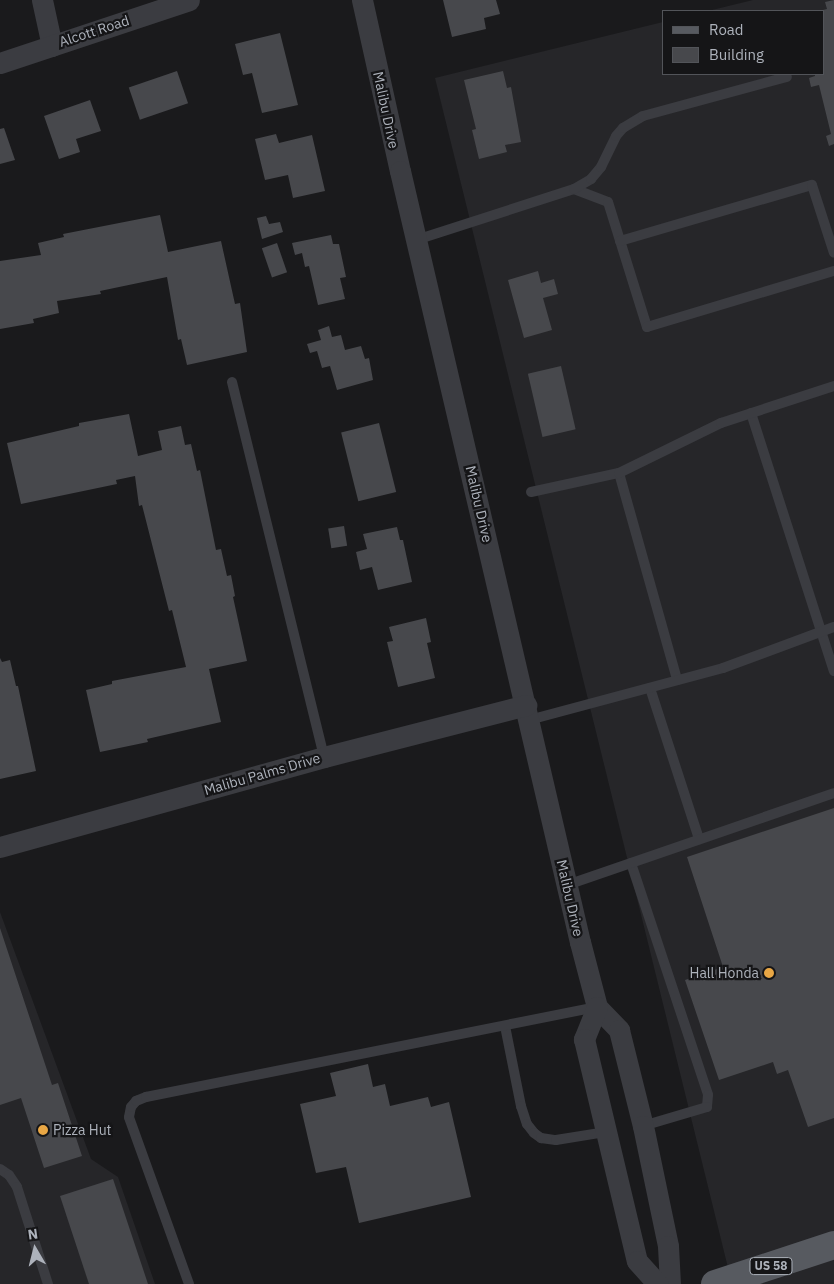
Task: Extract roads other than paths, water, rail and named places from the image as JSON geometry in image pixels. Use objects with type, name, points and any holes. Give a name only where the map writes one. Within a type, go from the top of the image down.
[{"type":"main road","name":"US 58","points":[[715,1284],[834,1245]]},
{"type":"street","points":[[42,0],[52,46]]},
{"type":"street","name":"Alcott Road","points":[[0,63],[189,0]]},
{"type":"street","name":"Malibu Drive","points":[[362,0],[416,240],[596,1007]]},
{"type":"street","name":"Malibu Palms Drive","points":[[0,847],[324,757],[528,712]]},
{"type":"street","points":[[658,1284],[637,1261],[584,1039],[596,1007],[620,1030],[643,1126],[668,1246],[670,1284]]},
{"type":"lane","points":[[416,240],[574,189],[591,179],[601,167],[616,136],[623,128],[643,116],[787,77]]},
{"type":"lane","points":[[620,241],[812,185],[834,253]]},
{"type":"lane","points":[[574,189],[608,202],[647,327],[834,271]]},
{"type":"lane","points":[[232,382],[324,757]]},
{"type":"lane","points":[[531,492],[619,473],[721,423],[834,386]]},
{"type":"lane","points":[[751,413],[834,671]]},
{"type":"lane","points":[[619,473],[676,680]]},
{"type":"lane","points":[[528,712],[650,688],[723,668],[834,627]]},
{"type":"lane","points":[[650,688],[698,840]]},
{"type":"lane","points":[[567,885],[834,793]]},
{"type":"lane","points":[[631,863],[708,1095],[706,1106],[643,1126]]},
{"type":"lane","points":[[189,1284],[128,1116],[131,1107],[136,1101],[146,1097],[596,1007]]},
{"type":"lane","points":[[505,1026],[522,1106],[527,1124],[534,1133],[542,1138],[556,1140],[606,1132]]},
{"type":"lane","points":[[0,1169],[9,1174],[17,1187],[48,1284]]},
{"type":"place","name":"Hall Honda","points":[[769,973]]},
{"type":"place","name":"Pizza Hut","points":[[43,1130]]}]
